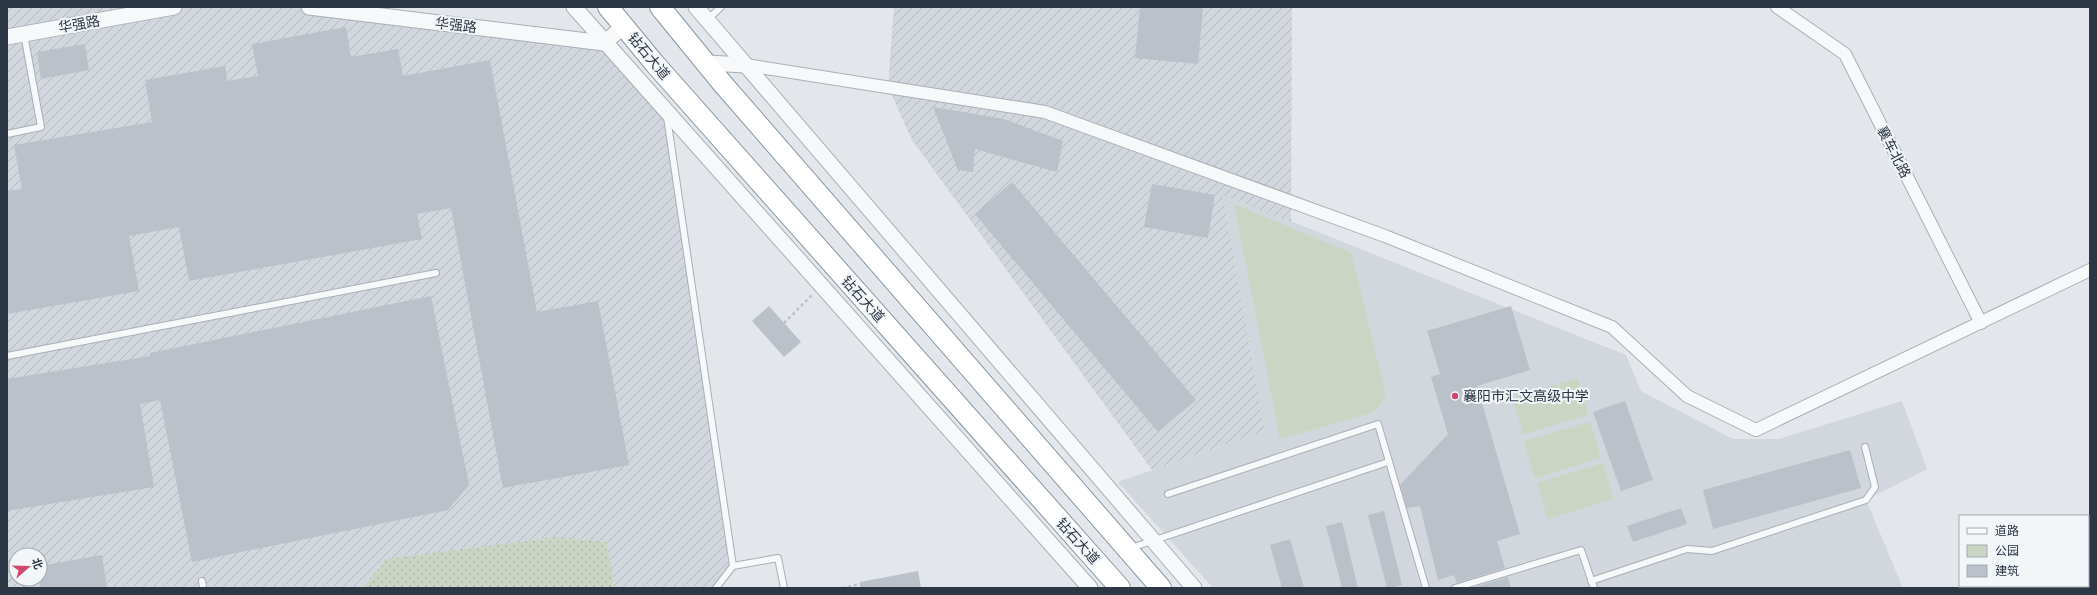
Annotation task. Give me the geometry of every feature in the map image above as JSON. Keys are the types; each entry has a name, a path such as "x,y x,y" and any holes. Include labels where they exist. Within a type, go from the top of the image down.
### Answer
{"highway":[{"name":"钻石大道","path":"608,7 655,64 1120,588"},
{"path":"660,7 706,63 1161,588"}],"street":[{"name":"华强路","path":"7,37 174,7"},
{"name":"华强路","path":"309,7 604,43"},
{"path":"574,7 666,113 1090,588"},
{"path":"696,7 1194,588"},
{"name":"襄车北路","path":"1777,7 1845,54 1981,323"},
{"path":"604,43 624,26"},
{"path":"706,63 746,65 1045,112 1385,236 1612,327 1687,396 1756,430 2090,270"}],"lane":[{"path":"707,20 721,7"},
{"path":"7,134 41,127 24,34"},
{"path":"666,113 733,566"},
{"path":"7,356 436,273"},
{"path":"1168,494 1378,424 1426,588"},
{"path":"1591,581 1687,549 1712,551 1866,500 1875,487 1865,447"},
{"path":"1127,549 1388,462"},
{"path":"1455,588 1581,550 1594,588"},
{"path":"716,588 733,566 778,558 784,588"}],"path":[{"path":"784,323 821,287"},
{"path":"842,588 870,582 871,588"}],"shaded area":[{"path":"7,7 309,7 604,43 666,113 733,566 716,588 7,588"},
{"path":"894,7 1292,7 1291,222 1223,195 1265,431 1152,470 912,140 888,87"},
{"name":"襄阳市汇文高级中学","path":"1223,194 1626,355 1641,391 1733,439 1779,439 1902,401 1927,469 1866,500 1903,588 1213,588 1118,482 1265,431"}],"green space":[{"path":"1234,204 1351,253 1386,395 1379,406 1371,413 1280,439"},
{"path":"1578,378 1588,415 1523,434 1512,398"},
{"path":"1590,422 1601,458 1535,478 1524,441"},
{"path":"1603,463 1614,499 1548,519 1537,483"},
{"path":"557,537 606,542 613,578 612,588 362,588 387,559"}],"building":[{"path":"1140,7 1203,7 1198,64 1135,58"},
{"path":"346,27 351,57 398,49 403,76 490,60 537,312 598,301 629,465 503,488 451,208 417,214 422,239 189,281 179,227 129,236 139,291 7,314 7,191 22,189 14,145 152,122 145,80 225,66 227,81 258,76 252,44"},
{"path":"85,44 89,70 41,79 37,52"},
{"path":"933,107 1004,119 1063,141 1057,172 975,149 973,172 958,170"},
{"path":"1012,182 1196,400 1158,432 975,214"},
{"path":"1152,184 1215,195 1208,238 1144,227"},
{"path":"431,296 469,485 448,510 192,562 160,400 140,404 154,487 7,511 7,379 150,356 150,353"},
{"path":"769,306 801,342 784,357 752,321"},
{"path":"1511,306 1530,370 1477,386 1520,534 1497,541 1505,568 1457,583 1454,575 1438,580 1420,506 1407,508 1400,485 1448,434 1431,377 1440,374 1427,331"},
{"path":"1625,401 1653,480 1621,491 1593,412"},
{"path":"1850,450 1861,488 1713,529 1703,490"},
{"path":"1681,508 1687,524 1633,542 1627,526"},
{"path":"1384,511 1402,585 1390,588 1387,588 1368,515"},
{"path":"1342,522 1358,588 1342,588 1326,526"},
{"path":"1290,539 1304,588 1282,588 1270,545"},
{"path":"102,555 107,588 40,588 48,587 48,565"},
{"path":"918,571 921,588 860,588 860,582"},
{"path":"1508,577 1511,588 1471,588"}],"place":[{"name":"襄阳市汇文高级中学","path":"1455,396"}]}
